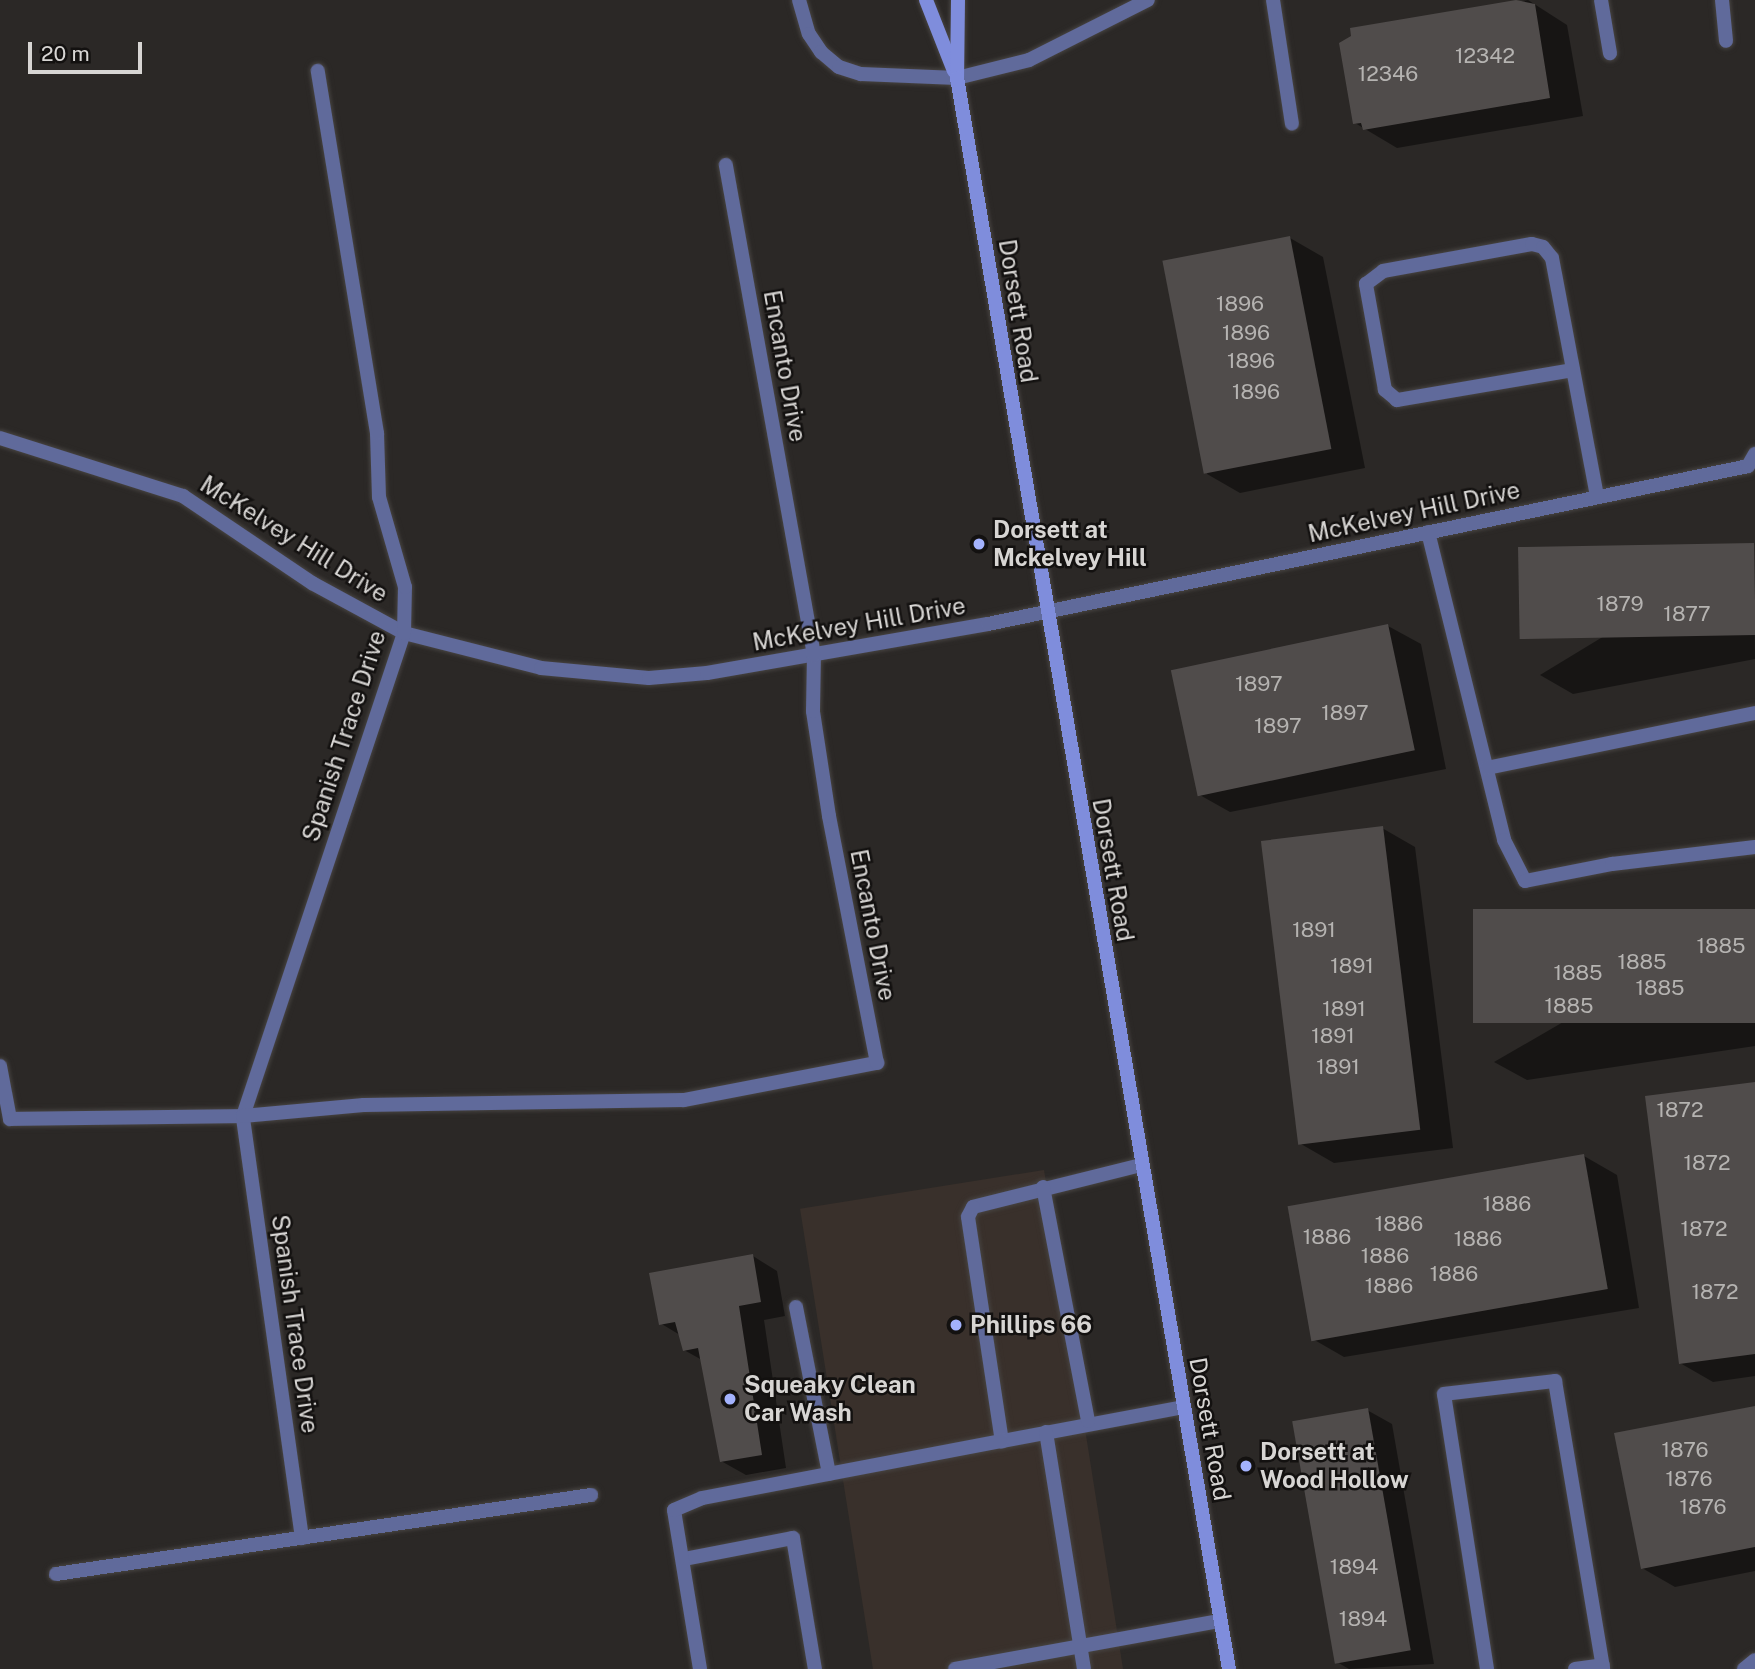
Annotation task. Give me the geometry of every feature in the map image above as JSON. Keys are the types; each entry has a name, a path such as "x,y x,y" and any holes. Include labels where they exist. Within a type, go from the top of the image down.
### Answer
{"main road":[{"name":"Dorsett Road","path":"926,0 957,78"},
{"name":"Dorsett Road","path":"958,0 957,78 1045,611 1229,1669"}],"street":[{"path":"799,0 809,34 821,52 839,67 860,74 957,78 1029,60 1148,0"},
{"path":"1273,0 1292,124"},
{"path":"1601,0 1610,53"},
{"path":"1722,0 1726,41"},
{"name":"Spanish Trace Drive","path":"302,1538 243,1116 404,633 405,587 379,497 377,433 318,71"},
{"name":"Encanto Drive","path":"243,1116 364,1105 684,1100 877,1063 829,817 813,711 814,655 726,165"},
{"path":"1573,370 1397,400 1385,390 1366,284 1383,271 1540,245 1552,258 1597,497"},
{"name":"McKelvey Hill Drive","path":"0,438 44,448 183,496 312,583 404,633 541,668 649,678 707,673 814,655 1045,611 1748,466 1755,454"},
{"path":"1428,532 1504,839 1525,881 1612,864 1755,847"},
{"path":"1487,768 1755,713"},
{"path":"0,1066 10,1119 243,1116"},
{"path":"1002,1441 968,1217 981,1202 1141,1165"},
{"path":"1043,1187 1088,1421"},
{"path":"796,1307 829,1474"},
{"path":"1487,1669 1444,1394 1555,1381 1603,1667 1575,1669"},
{"path":"700,1669 674,1510 702,1498 1002,1441 1088,1421 1183,1407"},
{"path":"1046,1432 1084,1669"},
{"path":"56,1574 590,1495"},
{"path":"684,1559 793,1538 815,1669"},
{"path":"955,1669 1220,1621"},
{"path":"1744,1669 1755,1660"}],"shaded area":[{"path":"1044,1170 1123,1669 873,1669 800,1209"}],"building":[{"path":"1516,0 1535,4 1550,98 1363,130 1361,123 1353,124 1339,43 1351,36 1350,28"},
{"path":"1290,236 1331,449 1204,474 1162,261"},
{"path":"1754,543 1755,635 1520,639 1518,547"},
{"path":"1388,624 1415,750 1198,796 1171,670"},
{"path":"1383,826 1420,1130 1298,1145 1261,841"},
{"path":"1473,909 1755,909 1755,1023 1473,1023"},
{"path":"1755,1082 1755,1354 1679,1364 1645,1096"},
{"path":"1584,1154 1608,1289 1311,1341 1288,1206"},
{"name":"Squeaky Clean Car Wash","path":"753,1254 761,1302 739,1306 762,1455 720,1462 698,1348 683,1351 675,1322 659,1325 649,1273"},
{"path":"1755,1406 1755,1547 1641,1569 1614,1433"},
{"path":"1368,1408 1411,1650 1335,1664 1292,1421"}],"place":[{"name":"Dorsett at Mckelvey Hill","path":"979,544"},
{"name":"Phillips 66","path":"956,1325"},
{"name":"Squeaky Clean Car Wash","path":"730,1399"},
{"name":"Dorsett at Wood Hollow","path":"1246,1466"}]}
